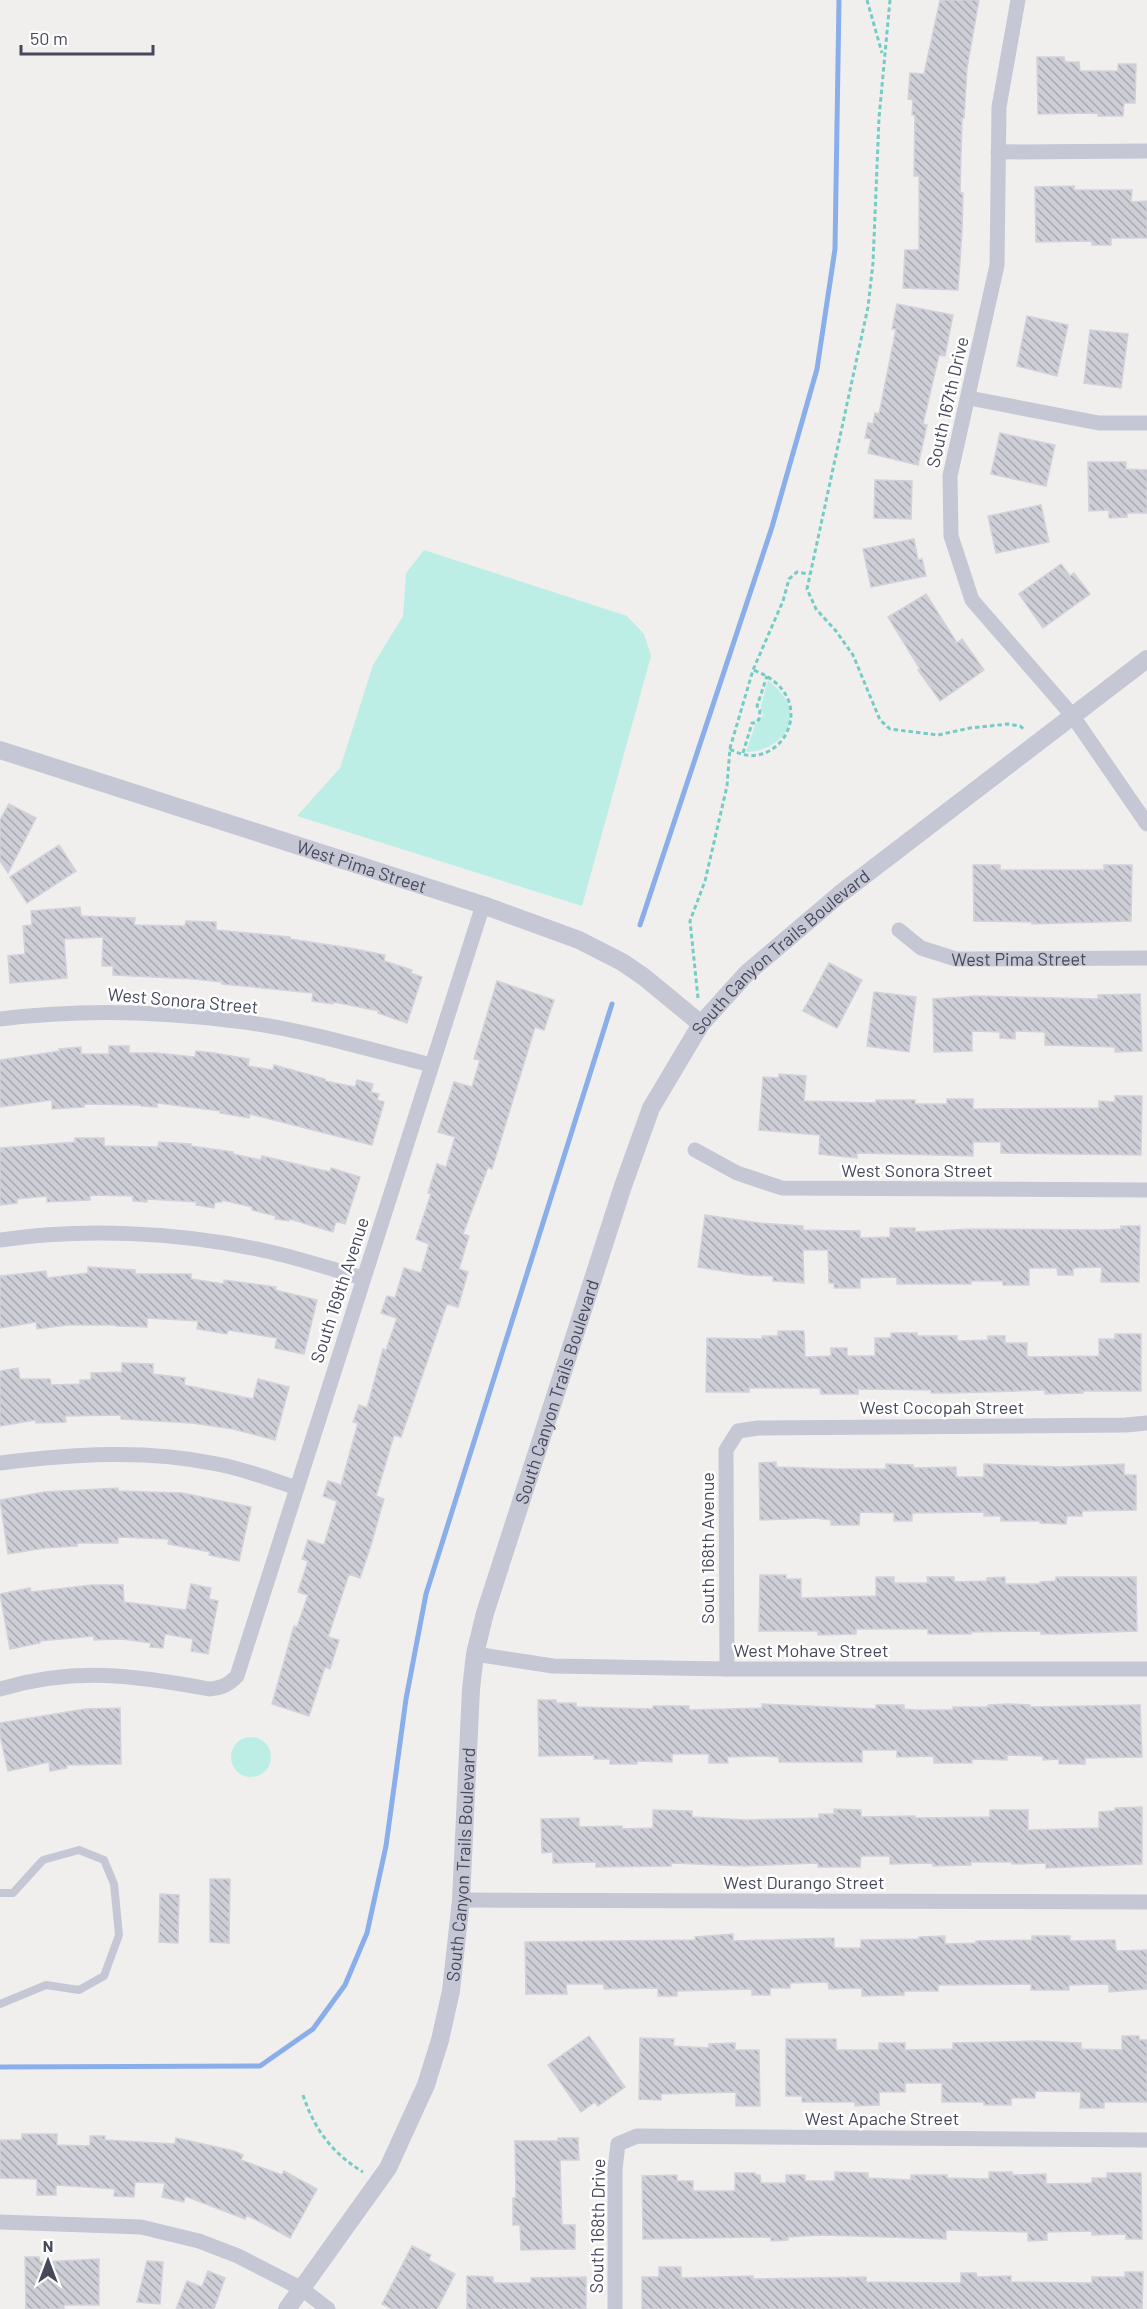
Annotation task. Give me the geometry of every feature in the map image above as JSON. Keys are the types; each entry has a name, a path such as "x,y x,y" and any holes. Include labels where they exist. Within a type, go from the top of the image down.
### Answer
{"street":[{"name":"South 167th Drive","path":"1018,0 999,107 997,265 950,476 951,536 972,600 1072,715 1147,824"},
{"path":"998,152 1147,151"},
{"path":"969,398 1099,423 1147,423"},
{"name":"South Canyon Trails Boulevard","path":"287,2309 388,2168 426,2085 440,2040 451,1991 461,1900 471,1689 475,1654 485,1613 627,1174 651,1108 701,1024 747,973 840,894 1147,659"},
{"name":"West Pima Street","path":"0,750 483,905 579,940 607,954 644,978 701,1024"},
{"name":"South 169th Avenue","path":"0,1689 49,1677 83,1674 124,1675 209,1689 229,1684 237,1676 483,905"},
{"name":"West Pima Street","path":"899,930 921,948 956,959 1147,958"},
{"name":"West Sonora Street","path":"0,1019 36,1015 130,1012 238,1021 315,1036 431,1065"},
{"name":"West Sonora Street","path":"695,1150 737,1173 782,1188 1147,1190"},
{"path":"0,1240 98,1234 163,1236 258,1249 363,1278"},
{"name":"West Cocopah Street","path":"738,1431 758,1428 1147,1423"},
{"name":"South 168th Avenue","path":"727,1669 726,1450 738,1431"},
{"path":"0,1463 62,1456 141,1455 238,1468 297,1488"},
{"name":"West Mohave Street","path":"475,1654 553,1666 727,1669 1147,1669"},
{"name":"West Durango Street","path":"461,1900 1147,1902"},
{"name":"West Apache Street","path":"618,2144 637,2136 1147,2140"},
{"name":"South 168th Drive","path":"615,2309 615,2169 618,2144"},
{"path":"0,2222 141,2227 199,2241 238,2256 302,2289 328,2309"}],"lane":[{"path":"0,1893 13,1893 43,1860 79,1850 104,1860 114,1884 119,1935 104,1976 79,1990 46,1985 0,2004"}],"path":[{"path":"867,0 883,57"},
{"path":"890,0 883,57 874,199 873,264 868,307 808,574 807,589 816,609 853,655 880,720 890,729 939,735 970,728 1008,724 1020,726 1038,741"},
{"path":"701,1024 690,921 705,881 727,786 730,748 753,670 783,600 789,579 797,572 808,574"},
{"path":"730,748 743,753 763,753 778,746 784,740 790,726 791,711 788,697 776,682 753,670"},
{"path":"743,753 752,723 756,723 759,719 758,706 767,676"},
{"path":"303,2095 315,2124 337,2153 379,2181"}],"green space":[{"path":"424,550 627,616 644,634 651,656 582,906 297,816 340,768 373,665 403,616 406,573"},
{"path":"768,680 788,703 789,725 785,733 772,745 746,752 755,725 763,715 761,706"},
{"path":"251,1737 265,1743 271,1757 265,1771 251,1777 237,1771 231,1757 237,1743"}],"building":[{"path":"940,0 979,0 967,68 964,118 962,118 960,193 963,193 958,290 903,288 905,250 919,250 919,176 914,176 915,115 912,115 913,100 908,99 910,73 924,74"},
{"path":"1037,57 1064,57 1065,62 1079,62 1080,71 1118,71 1118,64 1136,64 1135,103 1124,103 1123,116 1098,116 1098,113 1038,114"},
{"path":"1074,186 1074,190 1132,190 1131,202 1147,201 1147,238 1111,238 1111,245 1092,245 1092,241 1036,242 1035,187"},
{"path":"897,304 953,315 945,356 939,355 923,424 927,425 918,465 868,453 871,439 865,438 868,423 873,424 875,413 879,414 896,329 892,329"},
{"path":"1027,316 1068,325 1057,376 1017,366"},
{"path":"1090,330 1128,334 1121,388 1084,383"},
{"path":"1000,433 1055,445 1046,486 991,474"},
{"path":"1088,462 1126,462 1126,469 1147,470 1147,513 1127,513 1127,517 1109,518 1109,510 1089,511"},
{"path":"875,480 912,481 911,519 874,518"},
{"path":"1041,505 1049,542 996,553 988,516"},
{"path":"914,539 918,560 922,559 926,576 871,587 863,549"},
{"path":"1061,564 1070,576 1074,573 1090,594 1043,628 1019,594"},
{"path":"926,594 957,643 962,639 984,670 940,701 918,670 920,669 888,617"},
{"path":"9,804 36,818 8,873 0,861 0,820"},
{"path":"59,845 76,871 27,903 10,877"},
{"path":"973,865 1000,865 1000,870 1104,870 1104,865 1132,865 1131,921 1032,924 1032,922 974,921"},
{"path":"80,907 81,916 135,918 134,925 185,926 186,921 216,922 216,930 290,937 290,939 385,955 384,961 412,970 411,973 422,977 407,1023 378,1013 379,1011 334,1002 333,1004 312,1001 313,993 193,979 113,975 113,966 102,966 103,937 64,939 67,978 10,983 8,956 25,954 23,926 32,925 31,911"},
{"path":"829,963 862,980 837,1028 803,1011"},
{"path":"497,981 554,1000 544,1030 535,1027 492,1169 488,1167 463,1234 469,1236 459,1269 468,1272 458,1307 447,1304 401,1437 394,1435 376,1496 384,1499 371,1545 360,1578 349,1574 328,1637 339,1640 330,1669 325,1667 309,1716 272,1704 294,1626 297,1627 308,1595 298,1592 308,1561 302,1559 308,1540 324,1545 337,1501 323,1496 328,1481 341,1485 358,1423 353,1422 359,1405 367,1408 383,1349 386,1350 397,1318 381,1313 387,1296 395,1298 404,1268 421,1273 429,1244 416,1239 431,1194 428,1193 437,1164 446,1167 455,1137 438,1132 454,1082 472,1087 480,1060 474,1059"},
{"path":"874,992 916,997 909,1052 867,1046"},
{"path":"1140,994 1142,1051 1115,1052 1115,1047 1045,1045 1045,1032 1015,1031 1015,1039 1000,1038 1000,1032 972,1031 972,1051 934,1052 933,999 976,996 1098,999 1098,995"},
{"path":"109,1046 129,1046 129,1053 195,1057 196,1051 214,1053 249,1059 248,1066 273,1070 274,1065 325,1079 325,1081 355,1087 357,1080 373,1084 371,1092 379,1094 377,1100 384,1102 372,1145 250,1114 249,1118 220,1113 221,1111 157,1103 157,1107 84,1104 84,1107 52,1109 52,1100 0,1107 0,1060 81,1047 81,1054 109,1054"},
{"path":"779,1074 806,1076 804,1101 876,1103 876,1100 915,1100 915,1104 947,1104 947,1099 973,1099 973,1109 1099,1108 1099,1101 1115,1102 1115,1096 1142,1096 1141,1155 1001,1153 1001,1142 973,1142 973,1156 857,1153 857,1158 819,1154 820,1135 759,1130 763,1077 779,1078"},
{"path":"75,1138 104,1138 104,1146 158,1147 159,1142 191,1144 191,1146 233,1152 233,1154 261,1160 262,1156 330,1172 331,1168 360,1177 345,1224 336,1221 333,1232 290,1219 289,1221 275,1219 276,1216 252,1210 252,1207 222,1200 222,1202 215,1202 214,1208 196,1205 197,1202 147,1199 147,1202 133,1201 133,1196 90,1195 90,1200 47,1202 47,1196 17,1199 17,1203 0,1205 0,1148 75,1142"},
{"path":"705,1215 760,1223 803,1226 803,1230 860,1231 860,1238 890,1237 890,1228 915,1228 915,1232 971,1229 1102,1230 1121,1229 1121,1226 1140,1226 1139,1282 1101,1282 1102,1267 1073,1268 1073,1275 1058,1275 1057,1268 1029,1268 1029,1285 1003,1285 1003,1281 971,1281 971,1284 897,1284 897,1277 860,1278 860,1288 834,1288 834,1283 829,1283 828,1250 803,1250 804,1283 773,1281 773,1276 748,1275 698,1267"},
{"path":"88,1267 135,1270 135,1274 191,1274 191,1279 224,1284 224,1280 276,1287 275,1290 317,1300 304,1354 275,1348 277,1338 228,1330 227,1334 197,1329 198,1321 147,1318 147,1327 67,1325 37,1329 36,1322 0,1328 0,1276 46,1271 47,1278 88,1273"},
{"path":"778,1331 804,1331 805,1357 831,1356 831,1348 847,1348 847,1356 875,1356 875,1338 891,1338 891,1333 917,1333 917,1336 957,1336 957,1341 988,1340 988,1336 1005,1336 1005,1343 1027,1343 1027,1357 1099,1356 1099,1339 1115,1339 1115,1334 1141,1334 1141,1391 1083,1391 1083,1393 1045,1394 1045,1390 931,1393 931,1390 858,1389 858,1394 821,1394 820,1388 749,1388 749,1392 706,1392 707,1338 762,1339 762,1336 778,1336"},
{"path":"122,1363 153,1364 153,1374 185,1378 184,1385 253,1399 258,1379 289,1387 275,1440 233,1429 192,1423 121,1419 121,1415 65,1416 66,1422 36,1423 36,1420 0,1426 0,1371 18,1368 20,1379 50,1379 51,1385 80,1384 80,1380 91,1380 91,1373 122,1372"},
{"path":"776,1462 776,1467 836,1469 886,1469 886,1464 913,1465 913,1468 956,1467 956,1477 984,1477 984,1464 1062,1467 1124,1464 1124,1475 1136,1475 1136,1510 1082,1511 1082,1516 1067,1516 1066,1524 1001,1521 1001,1516 984,1516 984,1512 912,1513 912,1521 894,1521 894,1513 860,1512 859,1525 831,1525 831,1520 815,1518 760,1520 759,1463"},
{"path":"118,1488 118,1491 182,1493 251,1507 239,1561 209,1555 210,1552 168,1544 169,1539 118,1537 118,1543 77,1543 77,1546 8,1554 0,1500 44,1492"},
{"path":"760,1575 786,1575 786,1579 801,1579 801,1598 876,1596 876,1577 894,1577 894,1583 928,1583 927,1577 954,1577 954,1582 987,1581 987,1578 1005,1577 1005,1584 1040,1584 1040,1582 1056,1581 1056,1577 1136,1577 1137,1631 1061,1634 1041,1634 1041,1631 928,1634 928,1629 856,1629 856,1634 818,1635 818,1631 759,1631"},
{"path":"191,1584 211,1588 209,1599 218,1601 208,1654 191,1651 193,1639 165,1634 163,1648 150,1647 151,1643 122,1639 94,1640 94,1636 40,1641 40,1643 10,1649 0,1594 30,1588 31,1592 92,1585 123,1585 124,1602 186,1610"},
{"path":"538,1700 576,1703 576,1707 653,1709 653,1706 689,1706 689,1710 762,1708 762,1704 876,1709 876,1705 904,1705 904,1709 915,1710 953,1710 953,1707 988,1707 988,1705 1009,1704 1030,1705 1030,1707 1140,1705 1142,1757 1085,1758 1085,1764 1059,1764 1059,1759 1043,1760 1043,1756 1007,1755 1007,1760 972,1759 972,1763 934,1763 934,1756 897,1757 897,1750 862,1750 862,1762 779,1762 779,1757 763,1756 727,1757 728,1763 709,1763 709,1754 672,1754 672,1762 637,1761 637,1764 610,1764 610,1759 594,1759 594,1755 539,1756"},
{"path":"120,1708 121,1764 66,1765 67,1768 50,1771 49,1762 8,1771 0,1735 0,1723 85,1709"},
{"path":"1142,1807 1142,1864 1046,1868 1046,1863 971,1862 971,1865 933,1866 933,1863 890,1864 890,1856 861,1856 860,1867 818,1867 818,1863 745,1866 671,1863 671,1866 596,1867 596,1862 553,1863 553,1852 542,1853 541,1819 579,1818 579,1827 653,1828 653,1810 692,1811 692,1817 746,1820 819,1818 819,1814 834,1814 834,1809 861,1810 861,1817 915,1816 915,1818 990,1817 990,1810 1028,1810 1028,1830 1099,1828 1099,1812 1115,1811 1115,1808"},
{"path":"210,1879 230,1879 229,1943 210,1942"},
{"path":"160,1894 179,1895 178,1943 159,1942"},
{"path":"733,1934 733,1941 834,1938 834,1948 861,1948 861,1940 945,1936 945,1944 1032,1940 1032,1936 1070,1936 1070,1941 1115,1940 1116,1951 1147,1950 1147,1989 1109,1992 1109,1984 1069,1985 1069,1990 1031,1990 1031,1984 938,1985 938,1991 904,1991 904,1995 862,1996 862,1988 829,1989 828,1982 790,1983 790,1988 770,1988 770,1995 752,1995 752,1989 677,1991 677,1996 658,1996 658,1988 604,1989 604,1984 566,1984 567,1994 526,1994 525,1942 695,1940 695,1937"},
{"path":"589,2036 625,2087 598,2106 595,2102 581,2112 548,2065"},
{"path":"1122,2036 1139,2036 1139,2040 1147,2040 1147,2102 1104,2102 1104,2108 1080,2108 1081,2092 1035,2091 1035,2098 1011,2098 1011,2105 984,2105 984,2102 942,2102 942,2083 905,2083 905,2092 879,2092 879,2105 855,2106 855,2102 802,2102 802,2096 786,2096 786,2039 836,2039 836,2050 879,2050 879,2043 905,2043 905,2050 953,2049 953,2043 1034,2041 1081,2043 1081,2049 1122,2050"},
{"path":"640,2038 674,2039 673,2046 709,2048 709,2044 735,2043 735,2050 759,2050 760,2106 736,2106 736,2092 661,2094 661,2100 639,2099"},
{"path":"22,2134 57,2134 57,2145 90,2146 90,2136 105,2136 105,2140 175,2144 176,2138 234,2151 243,2155 241,2160 282,2175 284,2171 317,2189 290,2238 247,2215 245,2219 185,2196 184,2202 162,2197 165,2183 135,2182 134,2197 114,2196 115,2189 56,2185 56,2195 37,2195 37,2179 0,2178 0,2140 22,2140"},
{"path":"558,2138 578,2138 579,2160 560,2160 562,2225 575,2225 575,2249 521,2250 520,2225 513,2225 513,2198 516,2198 515,2141 558,2141"},
{"path":"835,2172 868,2173 868,2178 911,2180 911,2175 947,2175 947,2178 989,2179 989,2172 1012,2172 1012,2175 1046,2174 1046,2184 1092,2183 1092,2178 1107,2178 1107,2173 1141,2173 1142,2239 1126,2239 1126,2234 1092,2235 1092,2231 1047,2232 1047,2240 1028,2241 1028,2232 946,2230 946,2239 822,2235 788,2237 788,2240 771,2241 771,2237 643,2239 642,2176 677,2175 677,2181 693,2181 693,2191 735,2191 735,2173 755,2173 755,2175 760,2175 761,2183 786,2183 786,2175 805,2175 805,2181 835,2181"},
{"path":"412,2246 431,2255 428,2260 455,2274 437,2309 392,2309 382,2304"},
{"path":"25,2257 39,2257 40,2262 99,2259 99,2305 64,2305 64,2309 26,2309"},
{"path":"147,2261 163,2262 160,2304 137,2302"},
{"path":"659,2267 681,2267 681,2278 866,2277 866,2282 961,2283 961,2273 976,2273 977,2277 1011,2276 1011,2282 1092,2283 1092,2277 1125,2277 1125,2272 1143,2272 1142,2309 642,2309 642,2277 659,2277"},
{"path":"208,2271 225,2278 214,2309 176,2309 187,2281 202,2287"},
{"path":"467,2276 493,2277 493,2283 531,2283 531,2278 586,2277 586,2309 467,2309"}],"waterway":[{"path":"640,925 772,527 817,369 835,249 839,0"},
{"path":"0,2067 260,2066 313,2029 345,1985 367,1933 386,1846 406,1699 426,1594 612,1004"}]}
